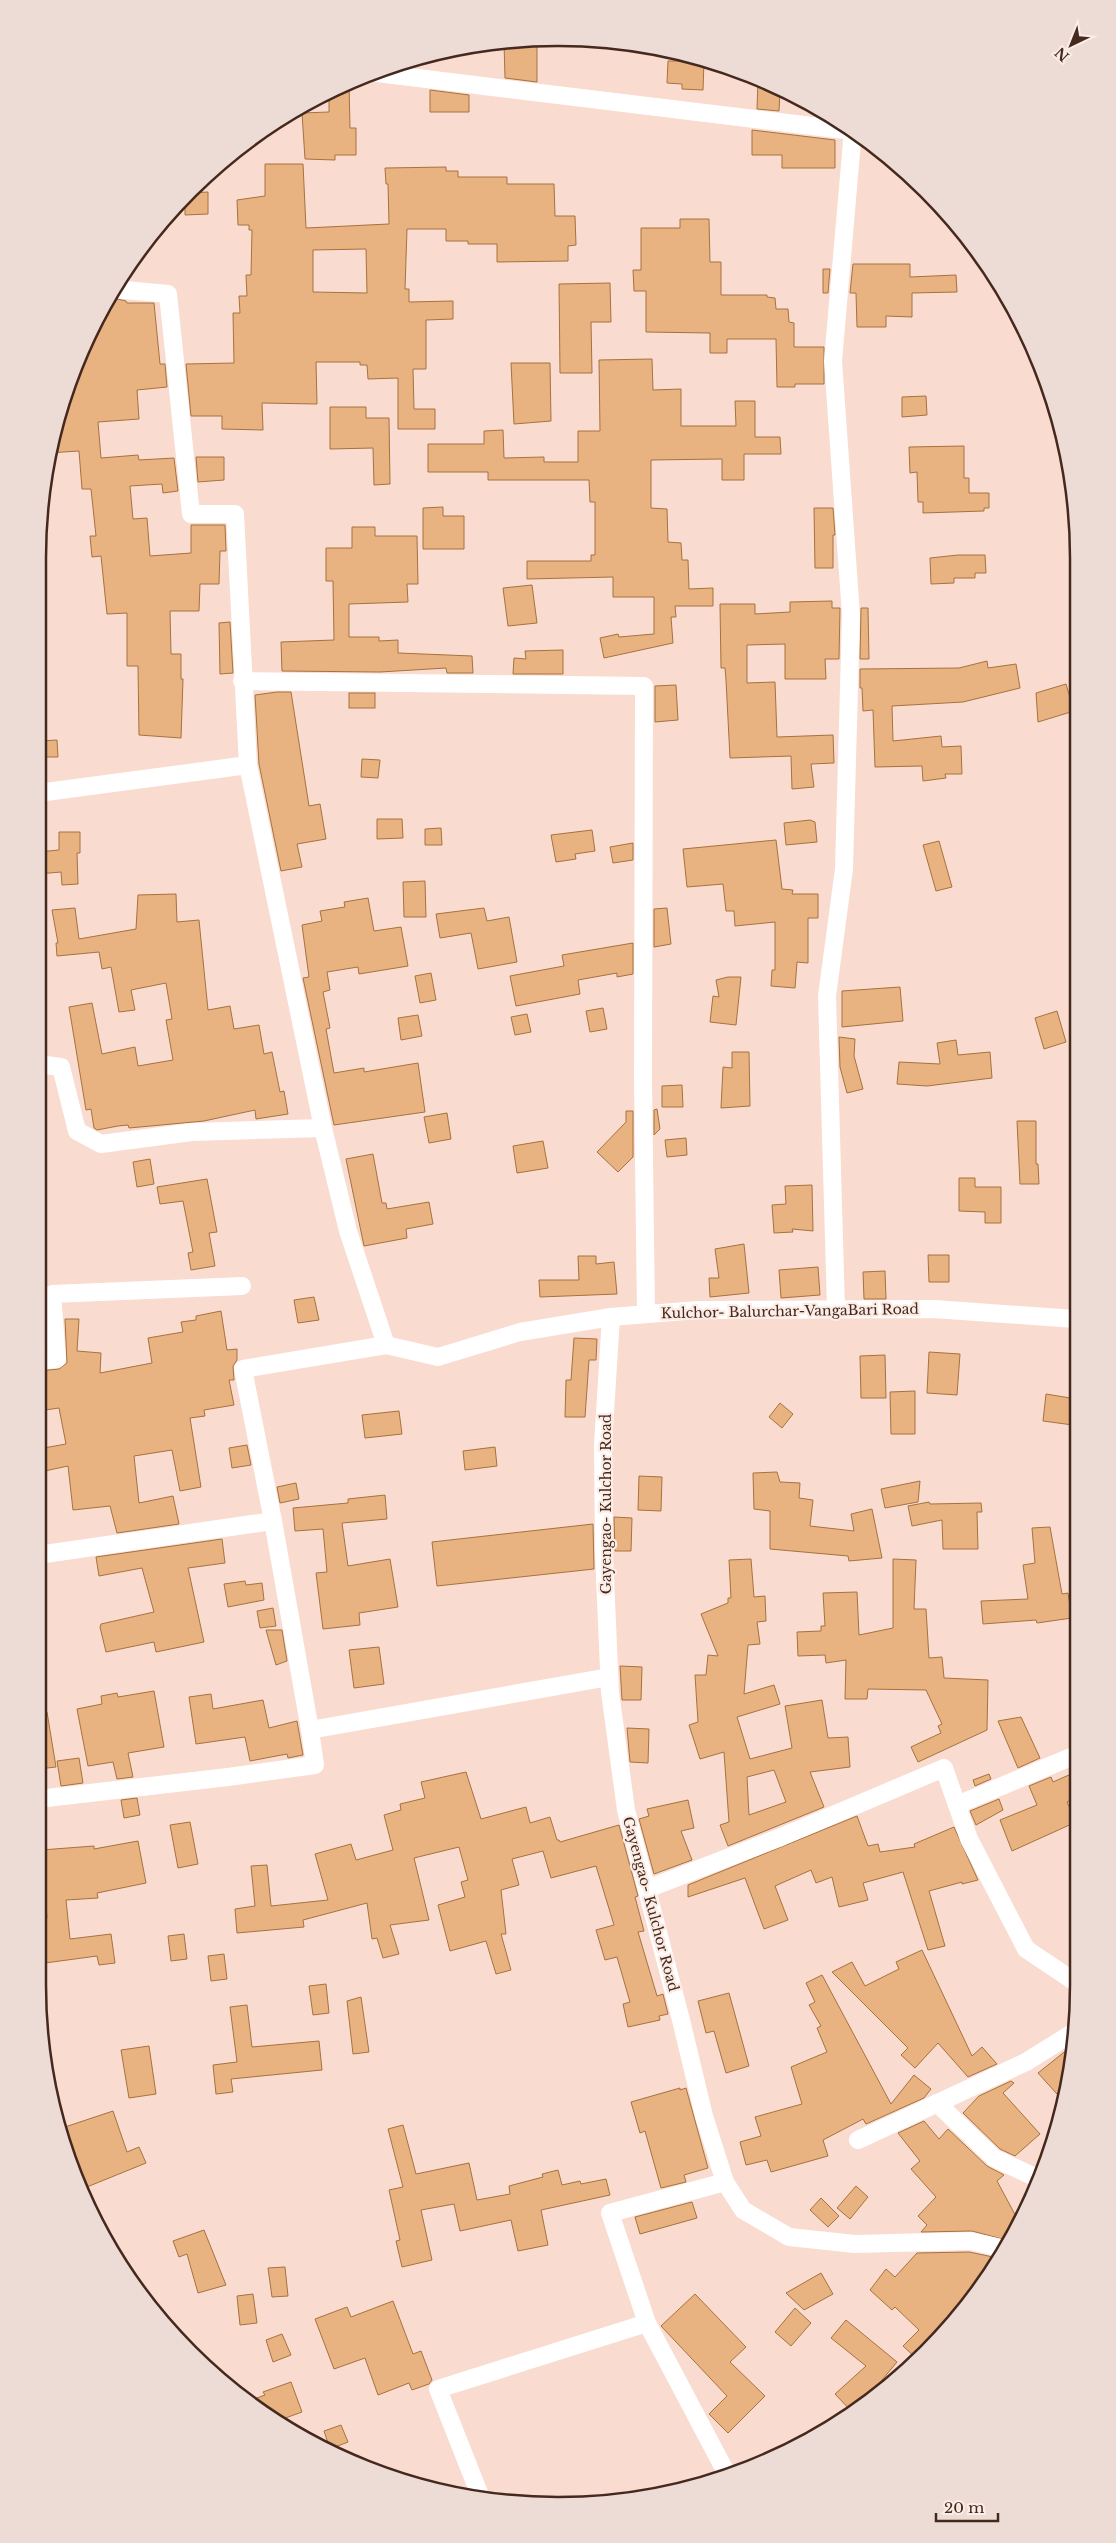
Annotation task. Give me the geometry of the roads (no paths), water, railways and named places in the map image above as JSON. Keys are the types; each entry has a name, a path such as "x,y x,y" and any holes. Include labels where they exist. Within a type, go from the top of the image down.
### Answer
{"street":[{"path":"390,75 835,128"},
{"path":"836,1310 826,996 844,869 851,615 833,360 852,139"},
{"path":"46,1798 315,1765 273,1521 243,1369 386,1346 348,1231 323,1128 248,765 234,514 191,514 168,294 123,289"},
{"path":"242,681 644,686 642,1080 646,1314"},
{"path":"46,792 248,765"},
{"path":"46,1065 61,1067 77,1130 101,1144 192,1132 323,1128"},
{"path":"46,1360 57,1359 52,1294 242,1286"},
{"name":"Kulchor- Balurchar-VangaBari Road","path":"386,1346 438,1357 520,1332 611,1317 698,1310 934,1309 1070,1319"},
{"name":"Gayengao- Kulchor Road","path":"611,1317 603,1445 604,1554 609,1677 626,1810 682,2020 704,2116 725,2182 743,2210 789,2237 856,2244 970,2240 997,2248"},
{"path":"46,1553 273,1521"},
{"path":"310,1730 609,1677"},
{"path":"957,1805 1070,1757"},
{"path":"647,1889 781,1837 944,1768 969,1839 1026,1949 1070,1979"},
{"path":"858,2140 1026,2062 1067,2036"},
{"path":"937,2103 994,2158 1033,2176"},
{"path":"724,2469 647,2323 610,2213 725,2182"},
{"path":"478,2490 438,2389 647,2323"}]}
